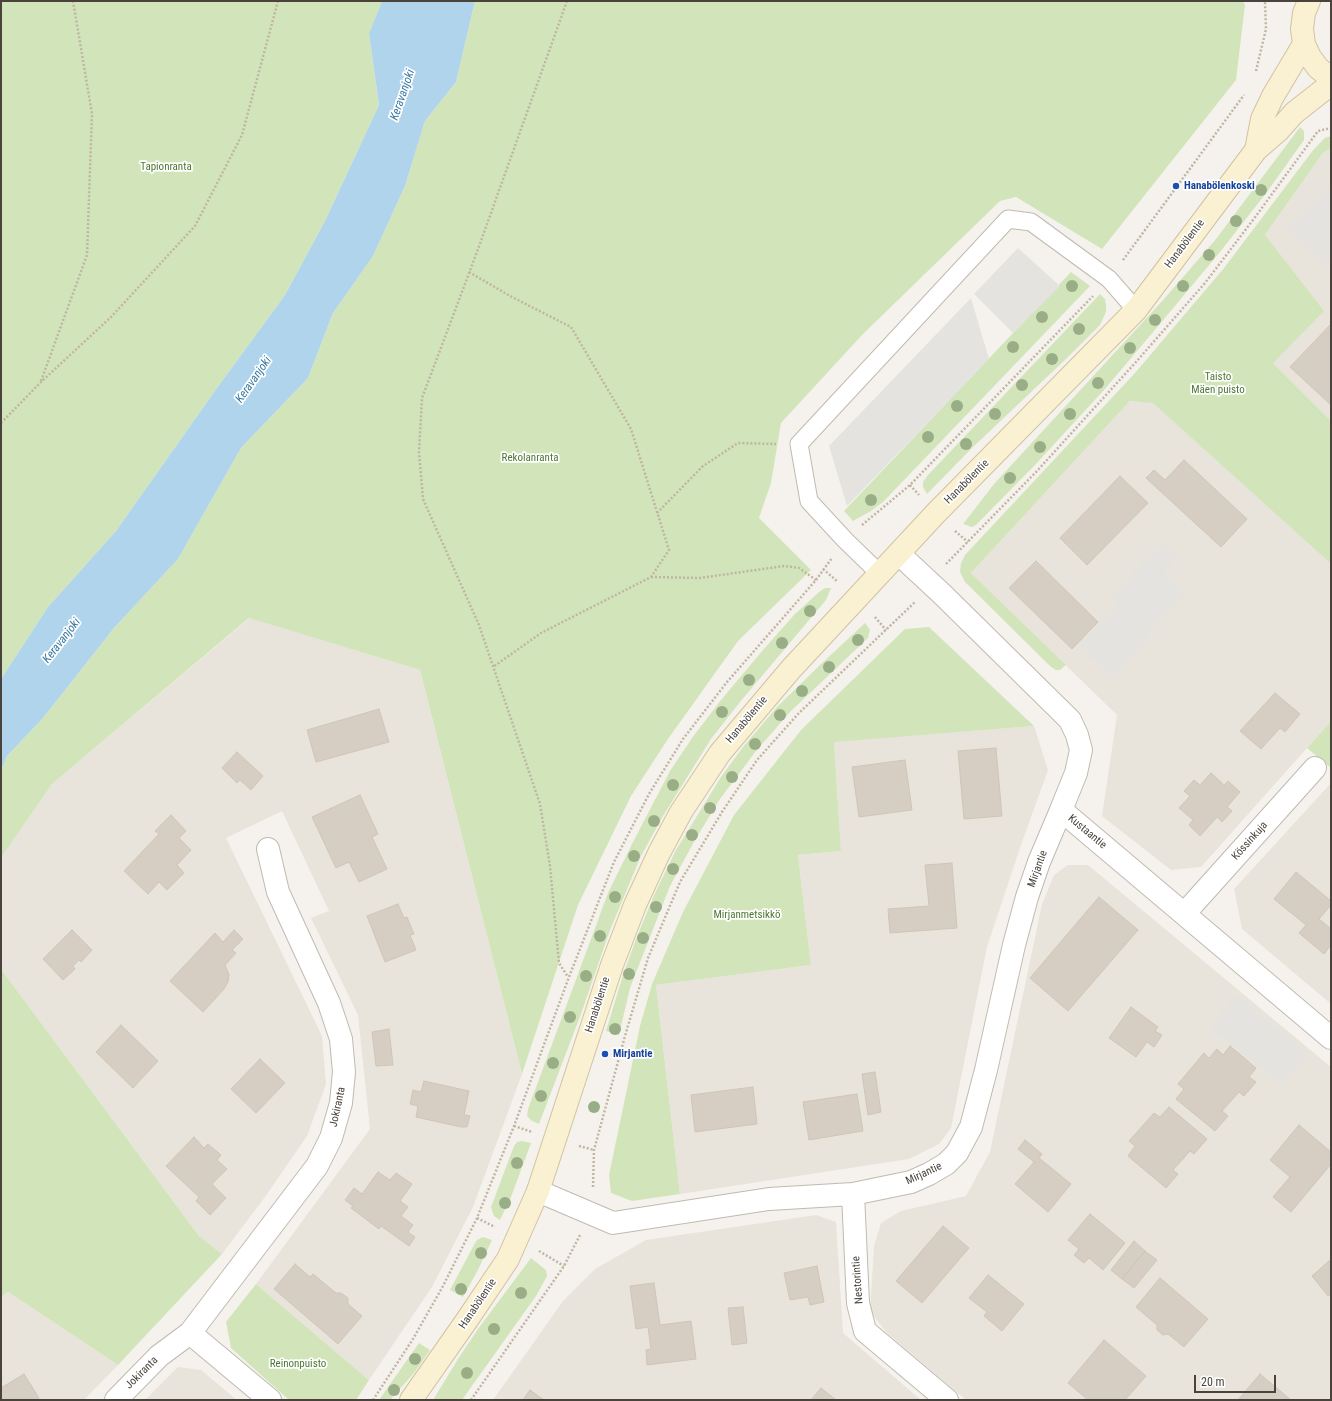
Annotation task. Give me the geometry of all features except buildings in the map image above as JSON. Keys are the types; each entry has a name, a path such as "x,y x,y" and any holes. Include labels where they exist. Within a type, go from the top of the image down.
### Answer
{"street":[{"path":"1308,2 1304,13 1302,29 1304,44 1310,57 1318,68 1331,78"},
{"name":"Hanabölentie","path":"1256,150 1262,120 1273,96 1304,44"},
{"name":"Hanabölentie","path":"410,1400 468,1320 508,1259 538,1191 612,965 644,886 659,853 681,812 720,753 791,669 879,573 900,554 936,513 1136,310 1256,150 1278,131 1294,113 1331,84"},
{"name":"Kustaantie","path":"900,554 1070,720 1077,735 1081,750 1076,773 1061,810 1331,1038"},
{"name":"Kössinkuja","path":"1184,914 1315,768"},
{"name":"Mirjantie","path":"538,1191 613,1223 769,1198 853,1194 911,1182 946,1164 957,1153 971,1127 986,1070 1014,945 1027,897 1039,862 1061,810"},
{"name":"Jokiranta","path":"116,1400 159,1356 190,1333 316,1166 331,1138 341,1104 344,1072 341,1040 329,1003 278,892 268,849"},
{"name":"Nestorintie","path":"853,1194 858,1304 865,1331 947,1400"},
{"path":"190,1333 270,1400"}],"lane":[{"path":"879,573 845,540 809,501 799,444 1008,219 1031,222 1109,279 1136,310"}],"path":[{"path":"41,382 87,255 92,114 74,1"},
{"path":"1,423 41,382 111,317 195,226 242,135 278,1"},
{"path":"567,1 422,398 419,452 423,499 479,625 540,804 550,866 559,963 569,977"},
{"path":"471,1400 564,1266 590,1214 594,1196 594,1150 648,958 680,882 722,812 757,760 799,713 916,601 949,561 1037,471 1108,393 1205,283 1318,131 1331,128"},
{"path":"469,272 510,296 571,327 630,429 669,550 651,577"},
{"path":"657,513 703,466 738,443 799,444"},
{"path":"493,667 541,632 651,577 700,578 784,566 800,568 816,580"}],"shaded area":[{"path":"1331,148 1331,421 1273,363 1265,235 1323,153"},
{"path":"1331,182 1331,269 1288,227"},
{"path":"1018,248 1060,286 1013,333 974,294"},
{"path":"971,298 989,359 847,506 829,446"},
{"path":"1130,401 1153,402 1331,564 1331,721 1201,867 1171,870 1102,816 1117,715 971,573"},
{"path":"1160,543 1176,557 1164,573 1184,593 1113,678 1079,646 1119,604 1112,596"},
{"path":"250,618 420,670 522,1074 473,1207 432,1287 369,1380 256,1284 370,1129 358,1015 311,918 329,911 282,811 226,838 322,1036 326,1084 307,1136 265,1197 222,1254 199,1236 1,969 1,858 52,784"},
{"path":"1034,726 1048,770 987,947 951,1128 939,1144 909,1159 680,1194 656,985 811,965 798,855 841,851 834,741"},
{"path":"1331,783 1331,1004 1242,929 1234,889"},
{"path":"1068,865 1088,865 1331,1067 1331,1400 966,1400 886,1332 870,1311 874,1246 881,1223 901,1211 966,1196 990,1152 1042,904 1054,875"},
{"path":"1236,995 1307,1053 1281,1084 1209,1027"},
{"path":"816,1215 836,1222 843,1333 921,1400 493,1400 563,1301 595,1269 646,1240"},
{"path":"8,1292 118,1365 84,1400 1,1400 1,1297"},
{"path":"178,1367 201,1370 237,1400 145,1400"}],"green space":[{"name":"Tapionranta","path":"1,1 382,1 369,35 379,105 325,221 285,295 116,531 48,607 1,679"},
{"name":"Rekolanranta","path":"475,1 1243,1 1245,5 1236,80 1102,249 1016,197 1000,201 862,335 781,423 771,483 759,518 811,570 738,641 668,739 631,796 578,905 522,1074 420,670 249,618 52,784 1,858 1,770 7,756 43,718 114,628 178,559 241,448 308,378 333,313 373,256 405,186 425,121 456,82"},
{"path":"1300,127 1304,131 1304,140 1267,192 1220,252 1104,390 1035,465 976,525 972,527 963,524 994,484 1164,299 1216,239"},
{"name":"Taisto Mäen puisto","path":"1331,136 1331,148 1323,153 1265,235 1324,311 1273,363 1331,421 1331,564 1153,403 1130,401 971,573 1066,665 1060,670 1056,670 1051,667 965,582 960,572 961,563 965,555 1135,373 1224,268 1314,149 1325,138"},
{"path":"1071,272 1090,286 883,502 853,521 844,511"},
{"path":"1100,294 1105,299 1106,312 1100,325 972,448 927,494 923,487 923,482 928,475"},
{"path":"825,588 831,588 826,600 740,702 711,739 663,816 641,856 610,930 581,1014 539,1124 532,1121 527,1116 528,1109 608,893 670,771 692,738 721,700 763,650 794,615"},
{"path":"865,623 870,630 868,638 791,711 756,751 720,799 695,840 670,886 630,988 619,1035 606,1031 623,975 655,893 676,850 721,777 743,747 777,707"},
{"name":"Mirjanmetsikkö","path":"929,627 1034,726 834,742 841,851 798,855 811,965 656,985 680,1194 632,1201 611,1193 609,1175 640,1026 652,984 683,912 734,815 801,730 905,629"},
{"path":"1331,721 1331,768 1307,748"},
{"path":"1,969 199,1236 222,1254 118,1365 8,1292 1,1297"},
{"path":"522,1141 531,1143 511,1197 500,1220 494,1216 491,1207 514,1146 517,1142"},
{"path":"483,1237 492,1240 463,1297 450,1290 475,1243"},
{"path":"531,1258 546,1270 547,1276 536,1296 462,1400 433,1400 478,1329"},
{"name":"Reinonpuisto","path":"256,1284 369,1380 356,1400 289,1400 231,1348 226,1322"},
{"path":"419,1343 430,1350 414,1373 390,1400 379,1400"}],"water":[{"name":"Keravanjoki","path":"382,1 475,1 456,82 425,121 405,186 373,256 333,313 308,378 241,448 178,559 114,628 43,718 7,756 1,770 1,679 48,607 116,531 285,295 325,221 379,105 369,34"}],"place":[{"name":"Hanabölenkoski","path":"1176,186"},
{"name":"Mirjantie","path":"605,1054"}]}
